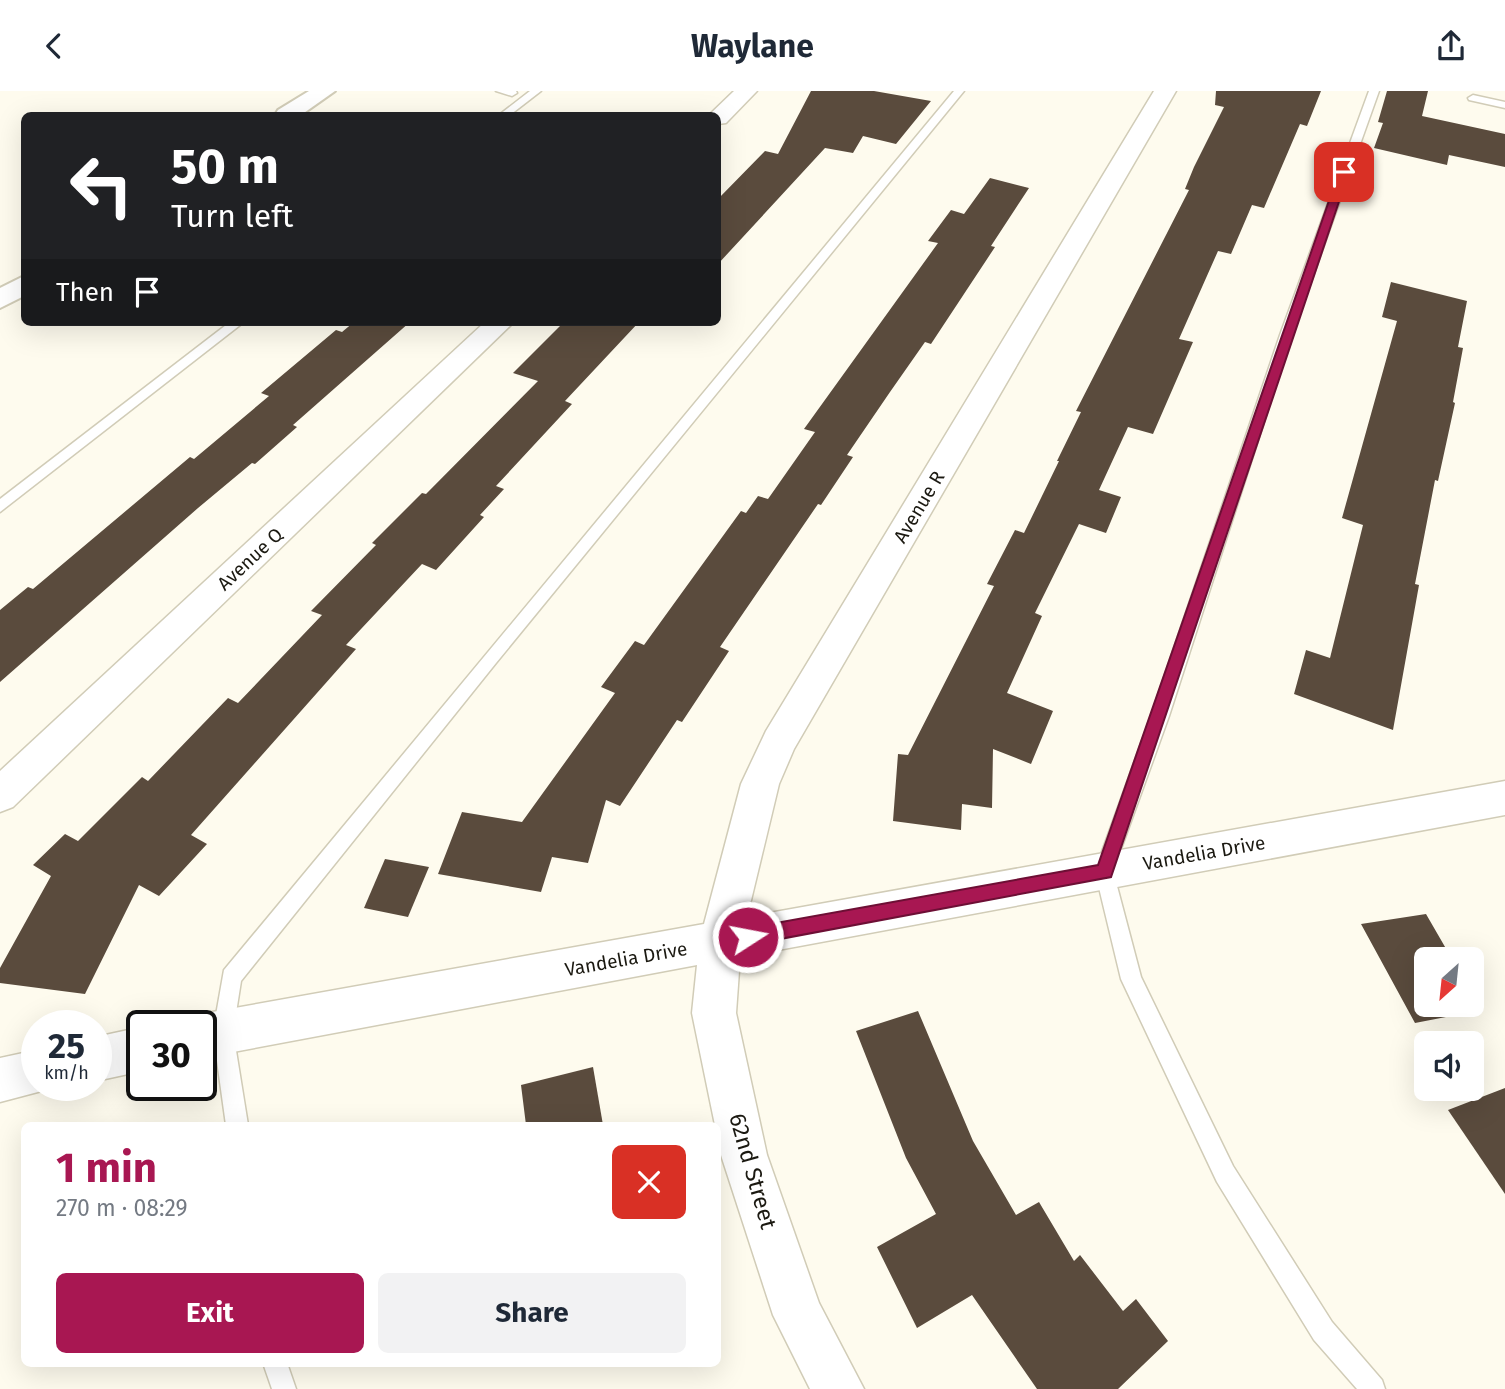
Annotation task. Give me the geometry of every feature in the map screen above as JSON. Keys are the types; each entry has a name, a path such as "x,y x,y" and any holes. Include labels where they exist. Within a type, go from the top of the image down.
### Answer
{"street":[{"path":"291,112 324,91"},
{"path":"721,115 746,91"},
{"name":"Avenue R","path":"720,942 760,784 779,742 1164,91"},
{"path":"0,300 21,286"},
{"name":"Avenue Q","path":"0,795 497,326"},
{"name":"Vandelia Drive","path":"217,1033 1505,798"},
{"name":"62nd Street","path":"720,942 714,1013 744,1156 798,1315 838,1389"},
{"path":"0,1080 21,1075"}],"lane":[{"path":"501,91 513,93"},
{"path":"508,112 536,91"},
{"path":"217,1020 232,977 481,669 959,91"},
{"path":"1373,1389 1323,1331 1225,1174 1131,979 1104,871 1160,716 1286,335 1374,91"},
{"path":"1473,98 1505,105"},
{"path":"0,507 233,326"},
{"path":"217,1052 236,1122"},
{"path":"276,1367 284,1389"}],"building":[{"path":"811,91 874,91 931,101 896,144 863,136 853,153 825,148 721,261 721,196 765,151 778,154"},
{"path":"1216,91 1321,91 1307,126 1300,124 1264,208 1252,205 1231,254 1218,251 1179,339 1193,342 1153,434 1128,427 1099,490 1121,497 1106,533 1079,524 1035,613 1042,616 1007,693 1053,711 1031,764 993,749 992,808 962,804 961,830 893,821 898,754 908,755 994,586 987,584 1015,530 1024,533 1081,412 1076,411 1189,190 1185,189 1194,167 1224,107 1215,105"},
{"path":"1387,91 1428,91 1422,116 1505,134 1505,167 1449,155 1447,165 1374,148 1383,123 1378,122"},
{"path":"990,178 1029,188 991,246 995,247 931,344 925,342 890,392 847,455 853,457 821,505 818,504 720,647 729,651 682,722 677,720 620,806 606,800 588,863 552,857 541,892 438,874 462,812 522,822 615,693 601,687 635,641 644,645 741,511 746,513 758,496 768,499 815,432 804,429 938,243 928,241 951,210 964,214"},
{"path":"1391,282 1467,301 1458,347 1463,348 1453,402 1455,403 1438,481 1435,480 1415,584 1419,585 1393,730 1294,694 1306,650 1330,658 1363,525 1342,518 1397,321 1382,317"},
{"path":"349,326 405,326 293,425 297,427 255,464 252,463 198,508 0,682 0,610 28,587 33,589 190,457 194,459 269,396 261,393 336,330 342,332"},
{"path":"560,326 635,326 565,401 572,404 496,486 504,489 480,515 484,517 436,570 422,564 346,645 356,649 191,835 207,844 159,896 139,885 85,994 0,983 0,968 51,876 33,865 65,834 78,841 142,777 148,781 228,698 238,703 322,615 311,611 376,545 372,543 422,493 426,494 538,381 513,373"},
{"path":"385,859 429,867 408,917 364,908"},
{"path":"1426,914 1445,947 1414,947 1414,1017 1446,1017 1415,1023 1361,924"},
{"path":"918,1011 973,1141 1016,1215 1039,1202 1074,1261 1080,1255 1123,1311 1136,1299 1168,1341 1118,1389 1037,1389 972,1295 917,1328 877,1247 936,1214 906,1158 856,1031"},
{"path":"593,1067 602,1122 526,1122 521,1085"},
{"path":"1505,1088 1505,1194 1448,1110 1471,1101 1484,1101 1484,1096"}],"route":[{"path":"748,937 1104,871 1160,716 1286,335 1344,172"}]}
